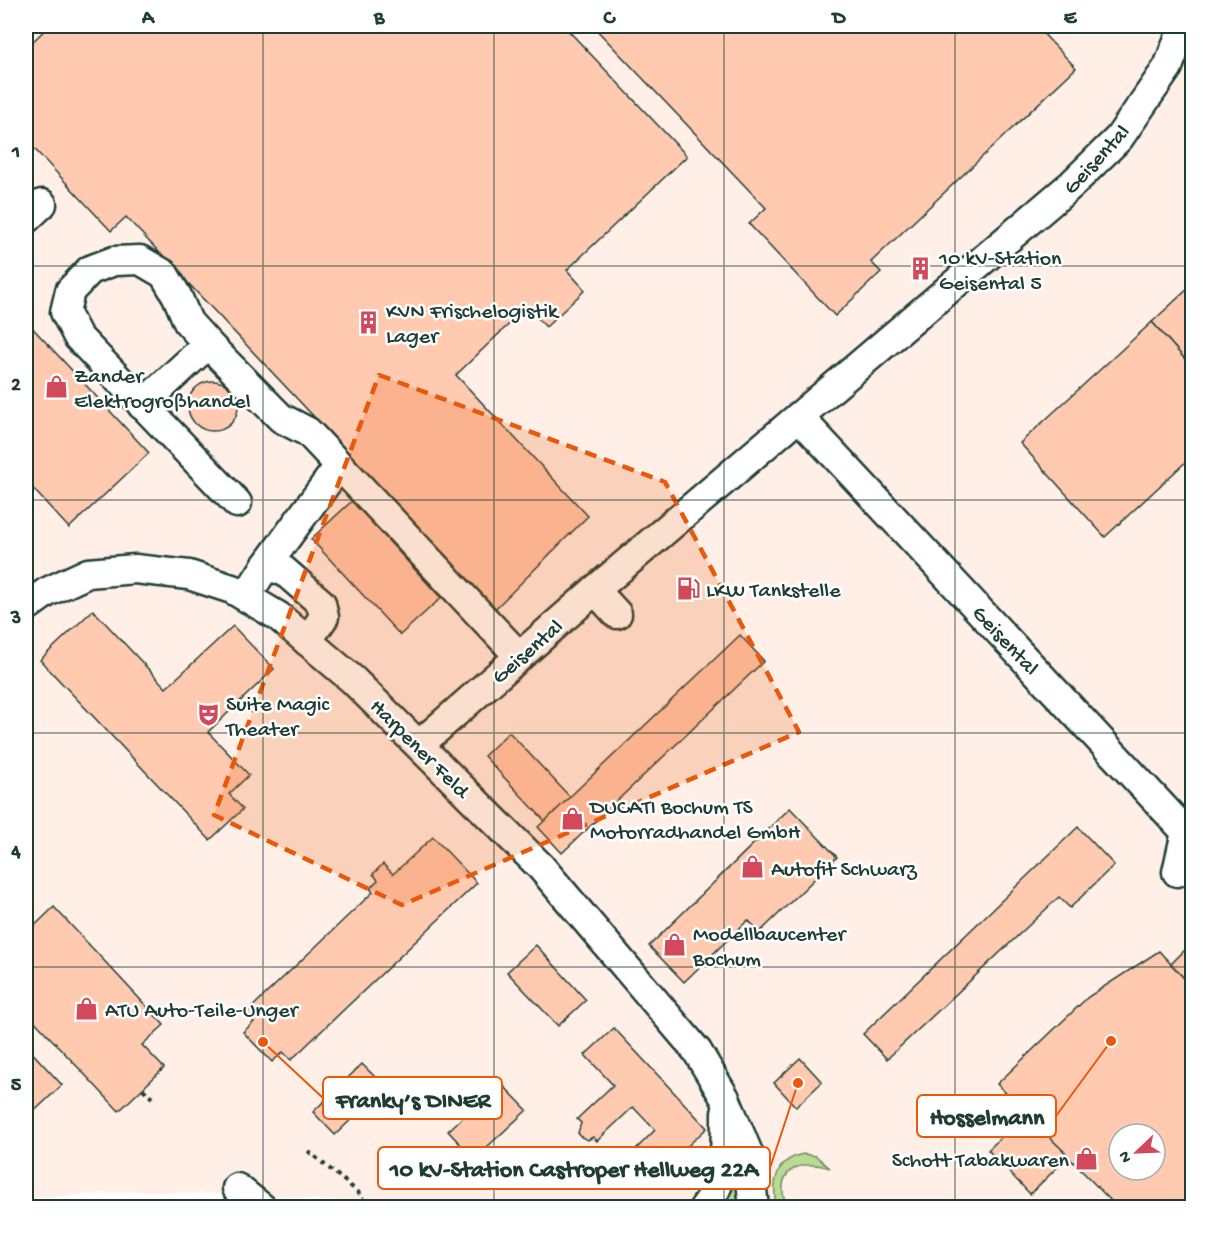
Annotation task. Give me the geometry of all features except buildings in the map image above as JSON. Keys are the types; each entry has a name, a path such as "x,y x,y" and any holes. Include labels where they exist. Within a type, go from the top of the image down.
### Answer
{"street":[{"name":"Geisental","path":"420,744 595,590 1071,185 1119,138 1168,67 1180,42"},
{"path":"237,503 78,338 65,312 70,291 90,270 114,261 140,260 164,274 188,322 208,344 281,418 308,432 519,656"},
{"path":"142,405 208,344"},
{"name":"Geisental","path":"799,417 1185,832 1177,872"},
{"path":"246,597 265,567 339,466"},
{"path":"265,567 283,570 321,603 324,617 307,641"},
{"name":"Harpener Feld","path":"26,607 47,592 88,573 135,569 189,575 232,589 278,616 353,680 420,744 541,867 697,1050 725,1098 748,1153 754,1208"},
{"path":"595,590 617,614"},
{"path":"704,1208 714,1196 725,1163 725,1098"},
{"path":"237,1188 262,1208"}],"path":[{"path":"143,1089 152,1098"},
{"path":"308,1151 358,1192 369,1208"}],"highlighted area":[{"path":"379,375 665,482 799,732 402,905 214,815"}],"shaded area":[{"path":"26,26 1192,26 1192,1207 393,1208 278,1196 134,1191 26,1199"}],"green space":[{"path":"804,1154 816,1156 830,1168 807,1165 791,1171 783,1185 787,1207 776,1207 775,1181 781,1166 794,1157"},
{"path":"735,1165 742,1207 718,1208"}],"place":[{"name":"10 kV-Station Geisental 5","path":"921,269"},
{"name":"KVN Frischelogistik Lager","path":"368,322"},
{"name":"Zander Elektrogroßhandel","path":"56,387"},
{"name":"LKW Tankstelle","path":"688,588"},
{"name":"Suite Magic Theater","path":"208,715"},
{"name":"DUCATI Bochum TS Motorradhandel GmbH","path":"572,818"},
{"name":"Autofit Schwarz","path":"753,867"},
{"name":"Modellbaucenter Bochum","path":"675,945"},
{"name":"ATU Auto-Teile-Unger","path":"87,1008"},
{"name":"Hosselmann","path":"1111,1041"},
{"name":"Franky’s DINER","path":"263,1042"},
{"name":"10 kV-Station Castroper Hellweg 22A","path":"798,1083"},
{"name":"Schott Tabakwaren","path":"1087,1158"}]}
